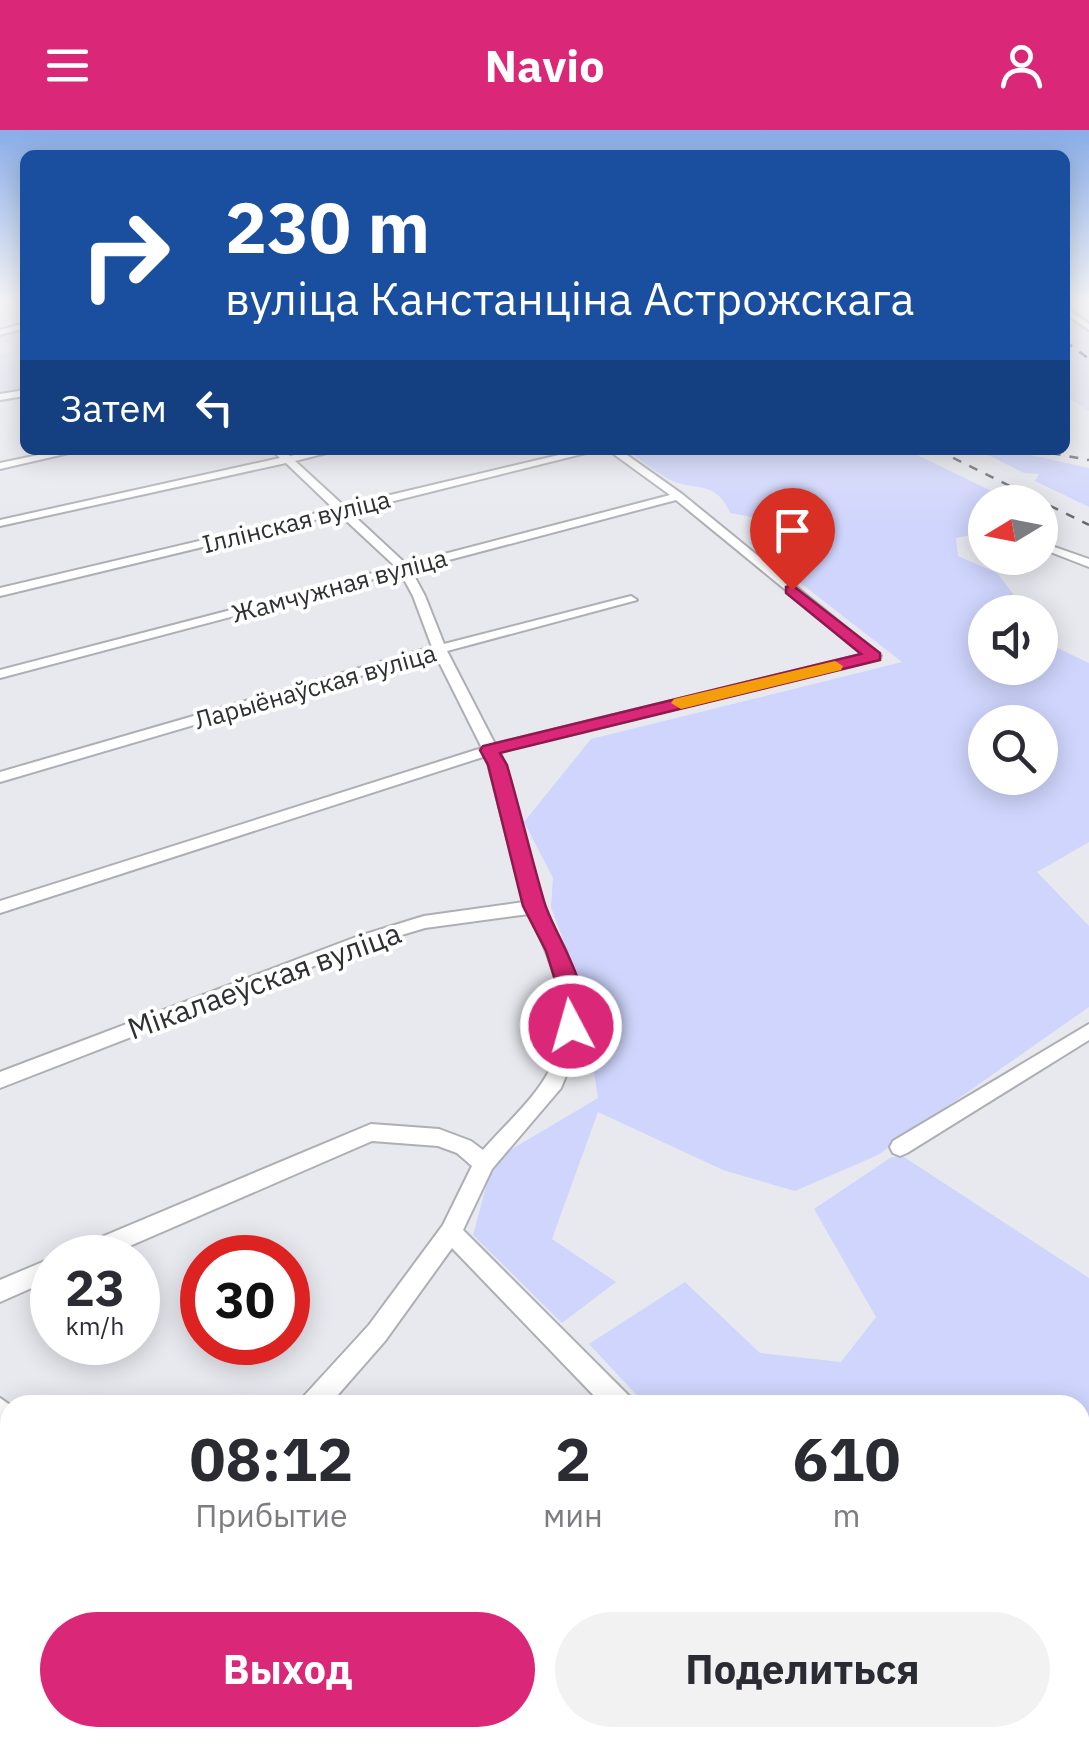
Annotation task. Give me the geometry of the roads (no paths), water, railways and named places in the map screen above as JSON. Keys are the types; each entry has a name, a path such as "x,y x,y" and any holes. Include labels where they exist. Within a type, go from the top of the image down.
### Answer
{"street":[{"path":"0,466 53,455"},
{"path":"0,523 282,455 404,568 439,649 498,765 534,906 558,951 568,983 569,1043 554,1082 484,1163 451,1232 377,1333 322,1395"},
{"name":"Іллінская вуліца","path":"0,592 572,455"},
{"path":"0,907 489,750 874,656 678,496 620,455"},
{"name":"Жамчужная вуліца","path":"0,674 678,496"},
{"path":"1058,551 1089,563"},
{"path":"0,577 0,592"},
{"name":"Ларыёнаўская вуліца","path":"0,777 439,649 631,600"},
{"name":"Мікалаеўская вуліца","path":"0,1080 362,941 424,922 534,906"},
{"path":"900,1147 1089,1031"},
{"path":"130,1235 371,1132 439,1138 464,1147 484,1163"},
{"path":"451,1232 610,1395"},
{"path":"0,1291 30,1278"}],"railway":[{"path":"947,455 1089,525"},
{"path":"1062,455 1089,460"}]}
